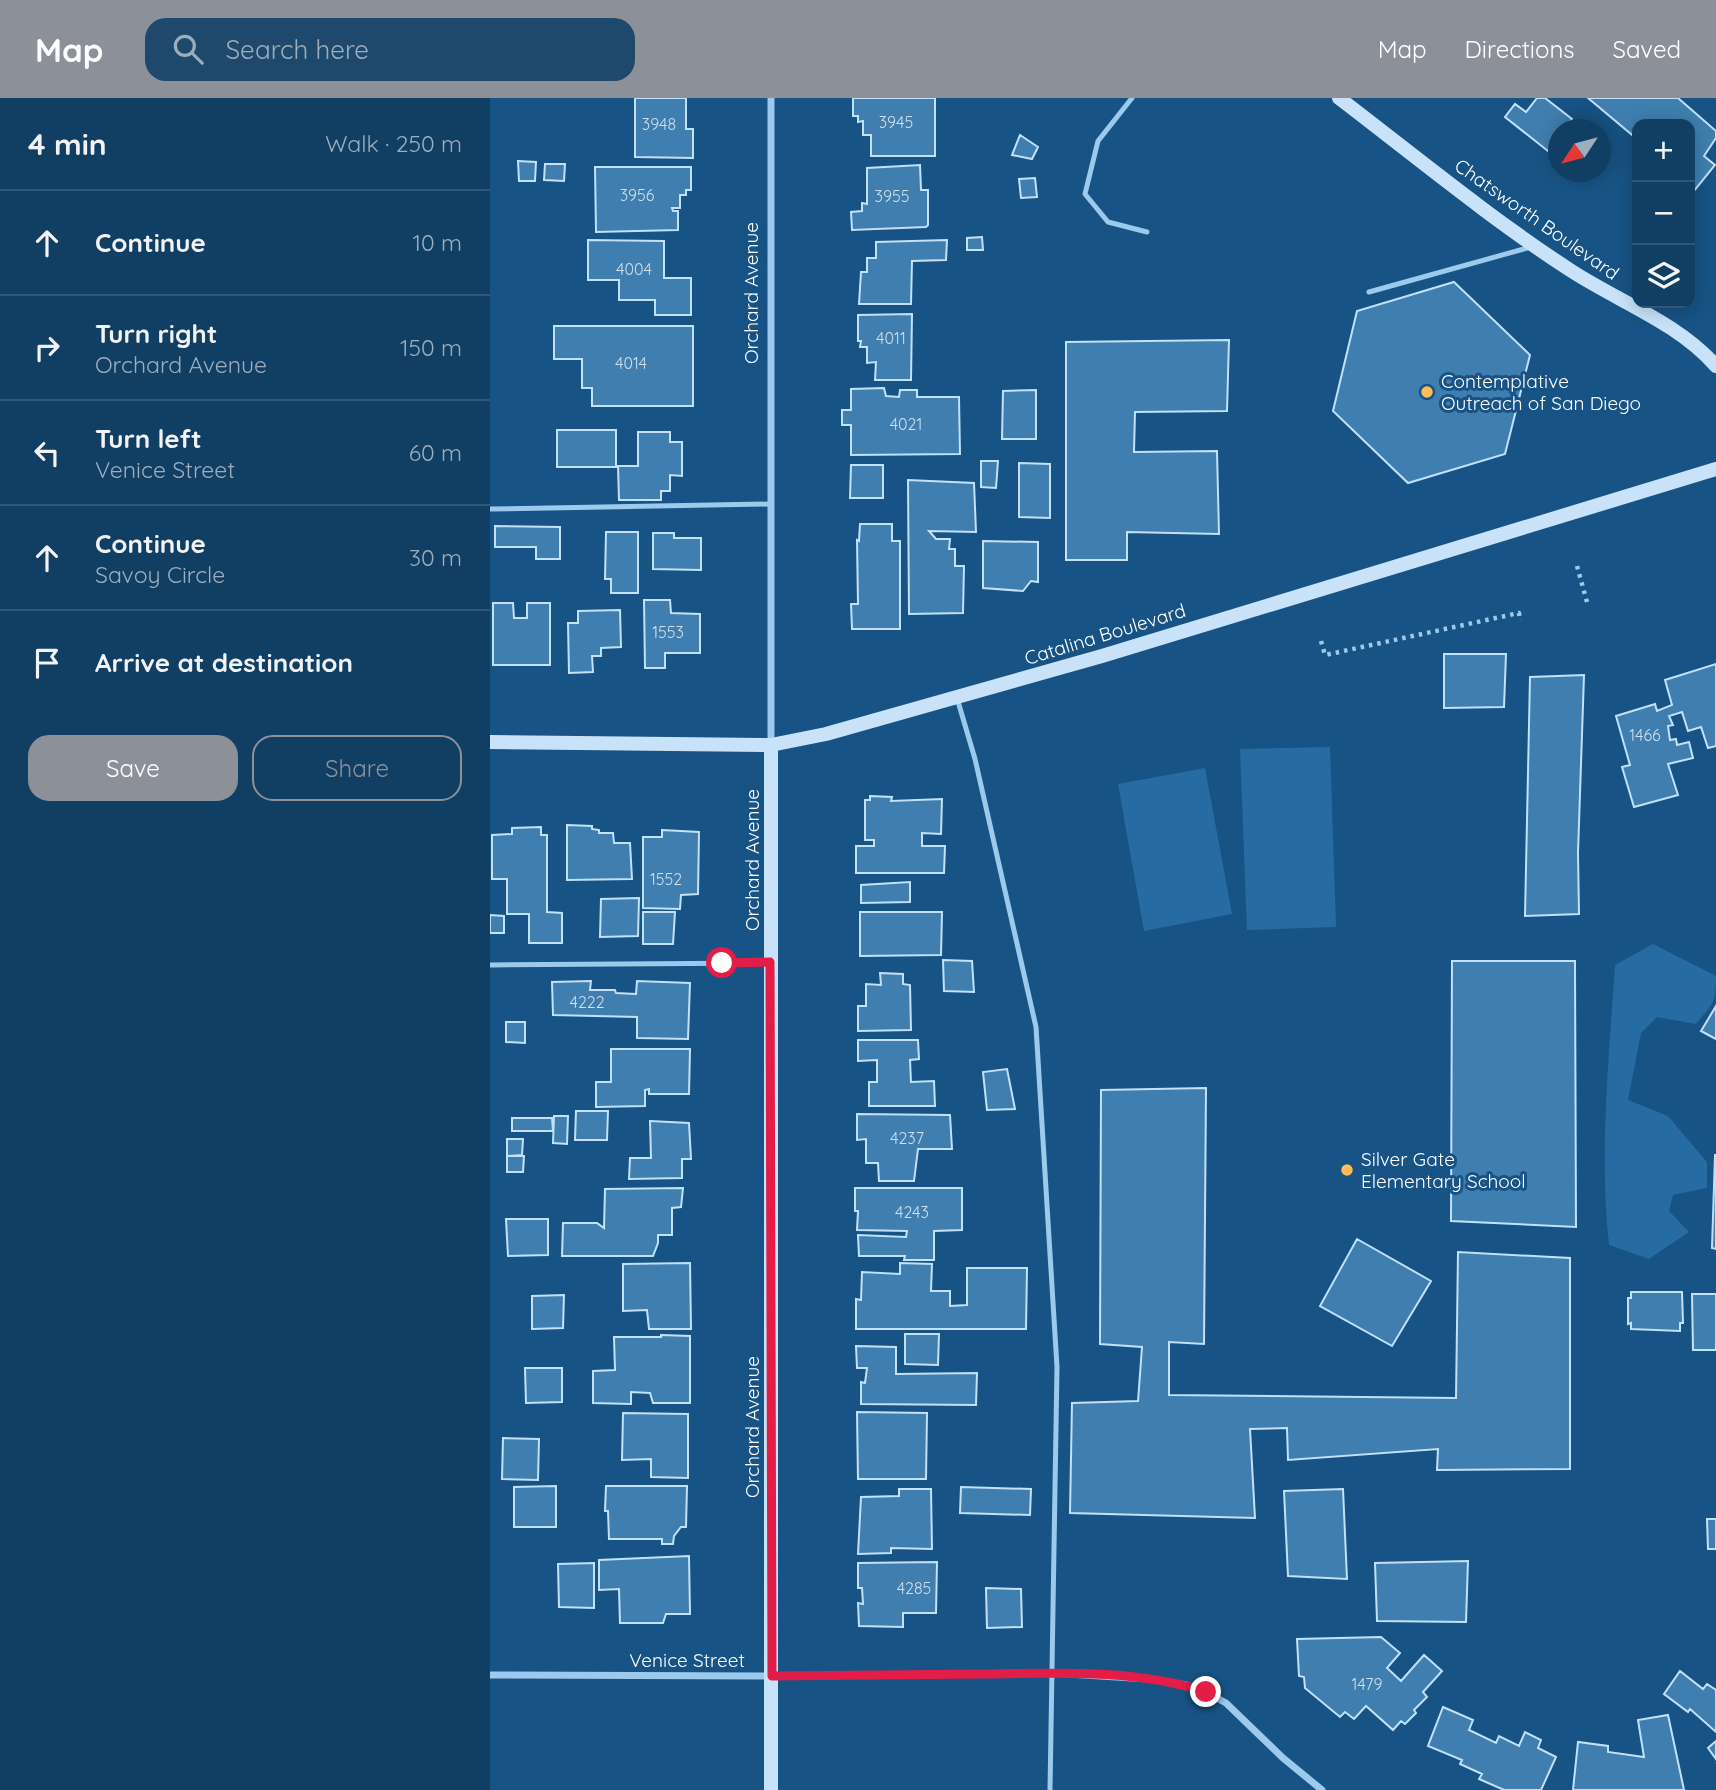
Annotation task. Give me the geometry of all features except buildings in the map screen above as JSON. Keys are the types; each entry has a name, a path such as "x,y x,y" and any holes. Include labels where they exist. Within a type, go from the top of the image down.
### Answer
{"main road":[{"name":"Chatsworth Boulevard","path":"1339,98 1535,246 1602,290 1676,331 1701,349 1716,366"},
{"name":"Catalina Boulevard","path":"490,742 771,745 825,734 957,698 1716,469"},
{"name":"Orchard Avenue","path":"771,745 771,1790"}],"street":[{"name":"Orchard Avenue","path":"771,98 771,745"},
{"name":"Venice Street","path":"490,1675 1052,1673 1149,1679 1186,1685 1226,1703 1283,1758 1322,1790"}],"lane":[{"path":"1132,98 1098,141 1086,194 1108,222 1147,232"},
{"path":"1369,292 1535,246"},
{"path":"490,509 771,504"},
{"path":"957,698 975,759 1036,1027 1057,1367 1050,1790"},
{"path":"490,965 770,962"}],"path":[{"path":"1577,566 1587,601"},
{"path":"1321,640 1325,654 1519,613 1520,621"}],"shaded area":[{"path":"1330,747 1336,927 1247,930 1240,749"},
{"path":"1205,768 1232,914 1144,931 1118,784"},
{"path":"1653,944 1716,976 1712,1003 1696,1024 1657,1017 1641,1033 1628,1100 1668,1116 1707,1162 1707,1188 1673,1195 1669,1211 1689,1232 1649,1259 1609,1245 1605,1140 1615,965"}],"place":[{"name":"Contemplative Outreach of San Diego","path":"1427,392"},
{"name":"Silver Gate Elementary School","path":"1347,1170"}],"route":[{"path":"722,963 770,962 772,1676 1052,1673 1149,1679 1186,1685 1206,1692"}]}
